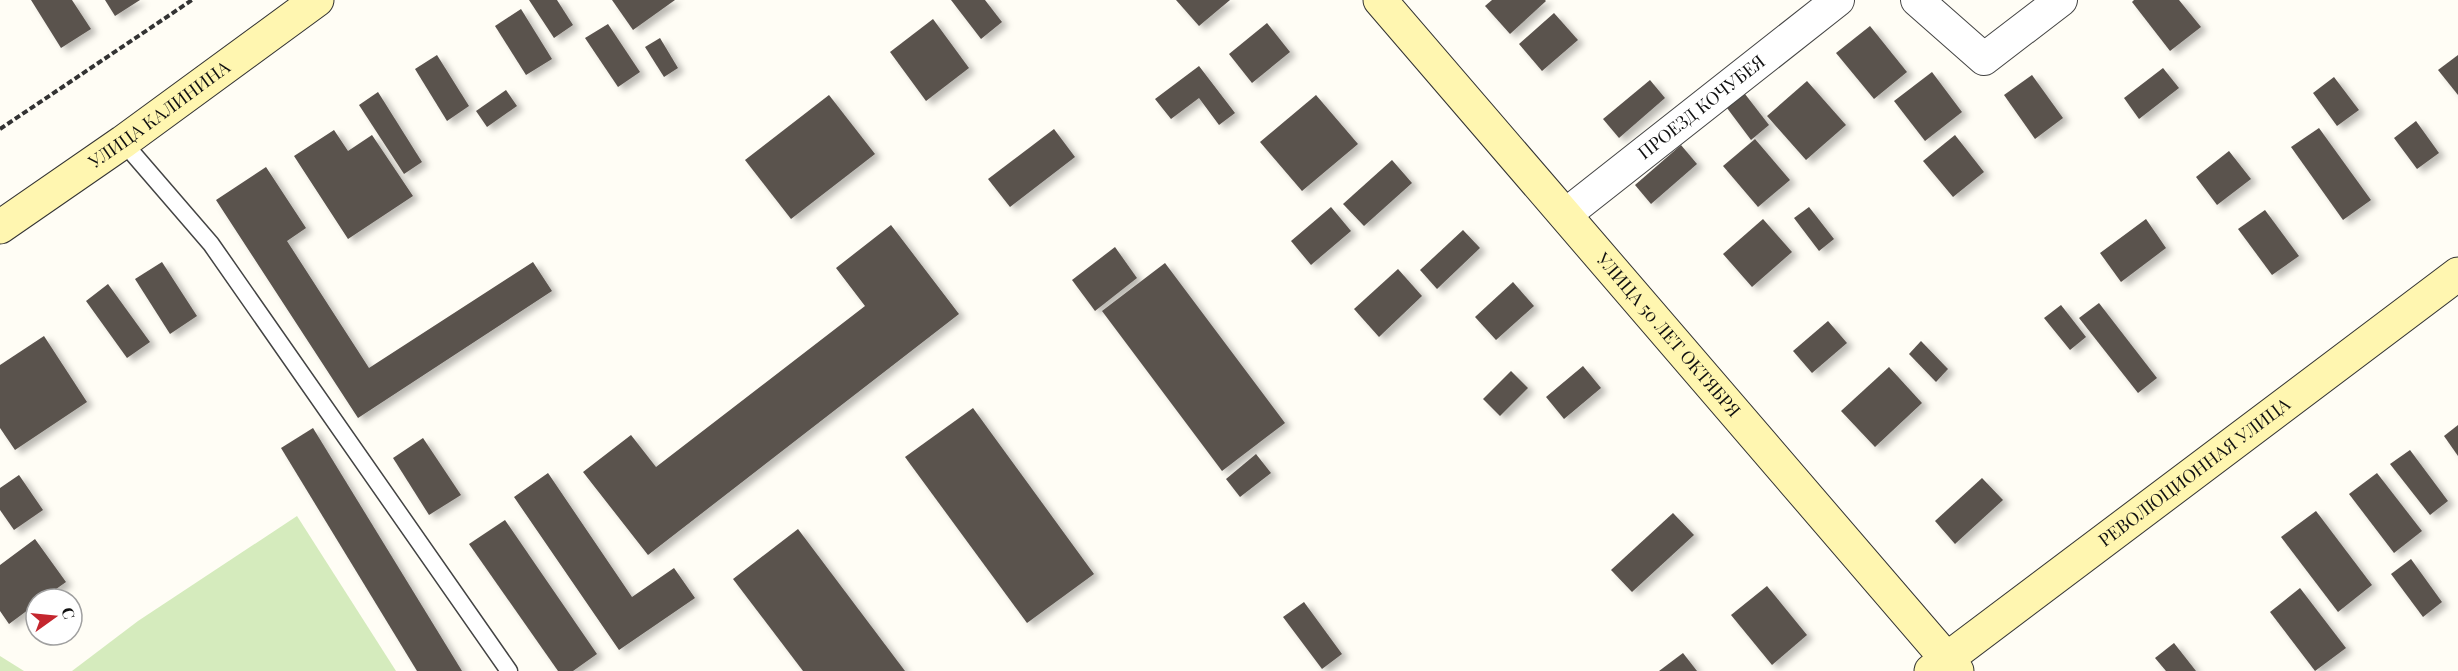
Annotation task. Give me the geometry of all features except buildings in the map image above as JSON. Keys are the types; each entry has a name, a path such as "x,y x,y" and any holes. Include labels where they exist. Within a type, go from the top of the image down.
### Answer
{"street":[{"name":"УЛИЦА КАЛИНИНА","path":"0,227 123,142 317,0"},
{"name":"УЛИЦА 50 ЛЕТ ОКТЯБРЯ","path":"1380,0 1565,215 1945,667"},
{"name":"ПРОЕЗД КОЧУБЕЯ","path":"1565,215 1838,0"},
{"path":"1917,0 1984,59 2061,0"},
{"name":"РЕВОЛЮЦИОННАЯ УЛИЦА","path":"1945,667 2458,274"}],"lane":[{"path":"123,142 210,244 509,671"}],"path":[{"path":"0,129 192,0"}],"green space":[{"path":"297,516 396,671 72,671 138,621"},
{"path":"0,656 24,671 0,671"}]}
